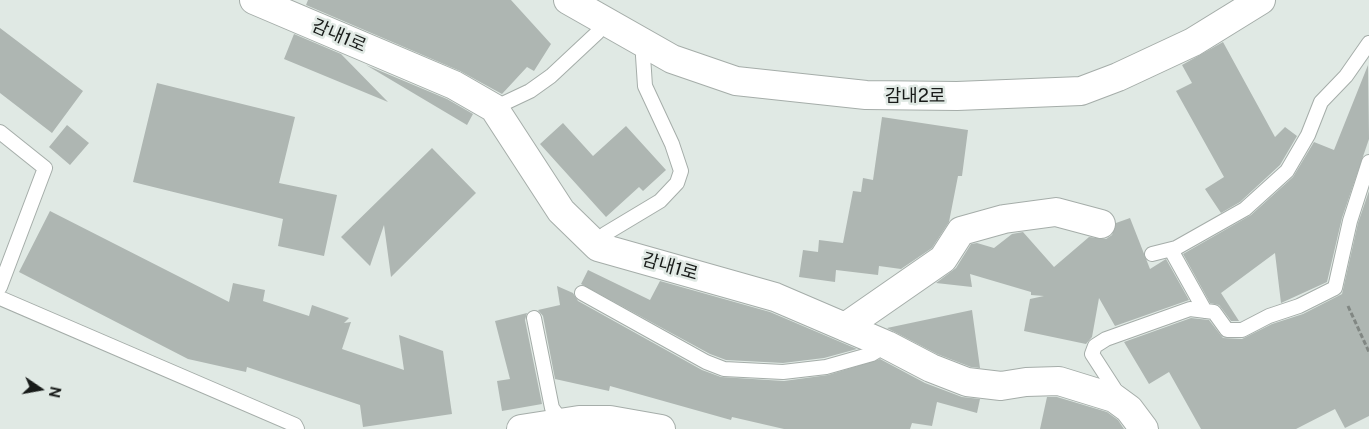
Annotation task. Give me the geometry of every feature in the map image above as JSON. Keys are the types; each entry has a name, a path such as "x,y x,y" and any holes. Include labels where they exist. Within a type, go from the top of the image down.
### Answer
{"street":[{"name":"감내1로","path":"254,0 454,85 494,108 561,210 598,247 775,297 887,345 931,368 967,382 1000,386 1026,382 1059,381 1114,398 1128,409 1144,429"},
{"name":"감내2로","path":"568,0 672,59 736,81 866,95 957,96 1081,91 1118,77 1193,42 1261,0"},
{"path":"845,327 943,259 962,231 1004,219 1056,212 1101,224"},
{"path":"521,429 610,420 661,429"}],"lane":[{"path":"494,108 530,91 551,76 597,32 604,21"},
{"path":"1152,254 1171,250 1245,209 1287,171 1308,135 1321,102 1346,76 1369,43"},
{"path":"598,247 606,234 660,201 677,183 681,171 672,144 646,86 643,56 648,45"},
{"path":"0,132 45,168 0,287"},
{"path":"1114,398 1114,388 1092,354 1095,346 1106,339 1190,308 1214,312 1227,330 1242,330 1269,316 1299,306 1335,288 1355,203 1369,162"},
{"path":"1171,250 1205,311"},
{"path":"582,293 706,362 724,369 782,372 826,367 872,354 887,345"},
{"path":"0,298 295,424 297,429"},
{"path":"534,318 552,408 565,426"}],"path":[{"path":"1335,288 1342,294 1369,352"}],"building":[{"path":"308,0 511,0 551,44 534,71 527,67 502,94 460,71 306,5"},
{"path":"0,28 83,91 52,133 0,93"},
{"path":"294,34 341,54 388,102 284,59"},
{"path":"1223,42 1275,137 1285,127 1297,136 1280,165 1240,202 1221,213 1205,189 1224,177 1176,91 1192,83 1182,65"},
{"path":"366,65 447,99 473,114 467,125"},
{"path":"1368,65 1369,139 1342,218 1327,282 1281,303 1275,253 1221,293 1239,321 1231,321 1219,305 1210,303 1183,254 1251,215 1293,177 1314,142 1334,150"},
{"path":"157,83 295,117 279,183 337,195 324,256 278,246 283,219 133,182"},
{"path":"882,117 968,130 962,176 958,176 949,222 932,248 901,269 879,266 878,275 836,270 835,282 799,277 803,250 818,252 819,240 843,243 853,191 861,192 863,178 873,180"},
{"path":"563,123 593,156 626,126 666,170 643,191 639,187 606,217 540,144"},
{"path":"67,125 89,143 70,165 49,147"},
{"path":"432,148 476,193 391,277 384,225 370,266 341,237"},
{"path":"1369,191 1369,416 1345,428 1335,409 1296,429 1201,429 1169,372 1149,384 1124,342 1191,318 1209,320 1223,338 1242,339 1272,324 1303,314 1342,294 1358,223"},
{"path":"50,211 229,302 233,283 265,290 263,301 309,316 312,305 349,318 344,323 351,322 342,349 404,370 399,335 443,351 452,414 363,427 360,405 247,367 246,372 188,359 19,272"},
{"path":"1130,218 1150,269 1166,259 1189,300 1115,326 1099,298 1092,337 1086,344 1024,331 1030,299 1044,296 1031,295 1031,292 970,274 972,287 936,283 956,268 971,244 977,243 994,248 1012,234 1023,232 1054,267 1089,237 1106,239 1112,235 1116,223"},
{"path":"588,270 650,300 660,281 770,312 857,349 824,358 783,363 726,360 710,354 581,284"},
{"path":"557,286 573,293 578,301 702,370 721,377 784,381 828,375 880,359 925,383 962,397 980,399 977,413 937,402 932,426 912,423 910,429 784,429 732,417 731,420 610,386 609,391 555,379 543,316 538,310 560,305"},
{"path":"972,310 980,368 971,367 937,354 887,328"},
{"path":"527,313 525,320 542,404 502,411 497,381 510,379 495,321"},
{"path":"1047,397 1057,397 1107,412 1118,420 1124,429 1040,429"}]}
